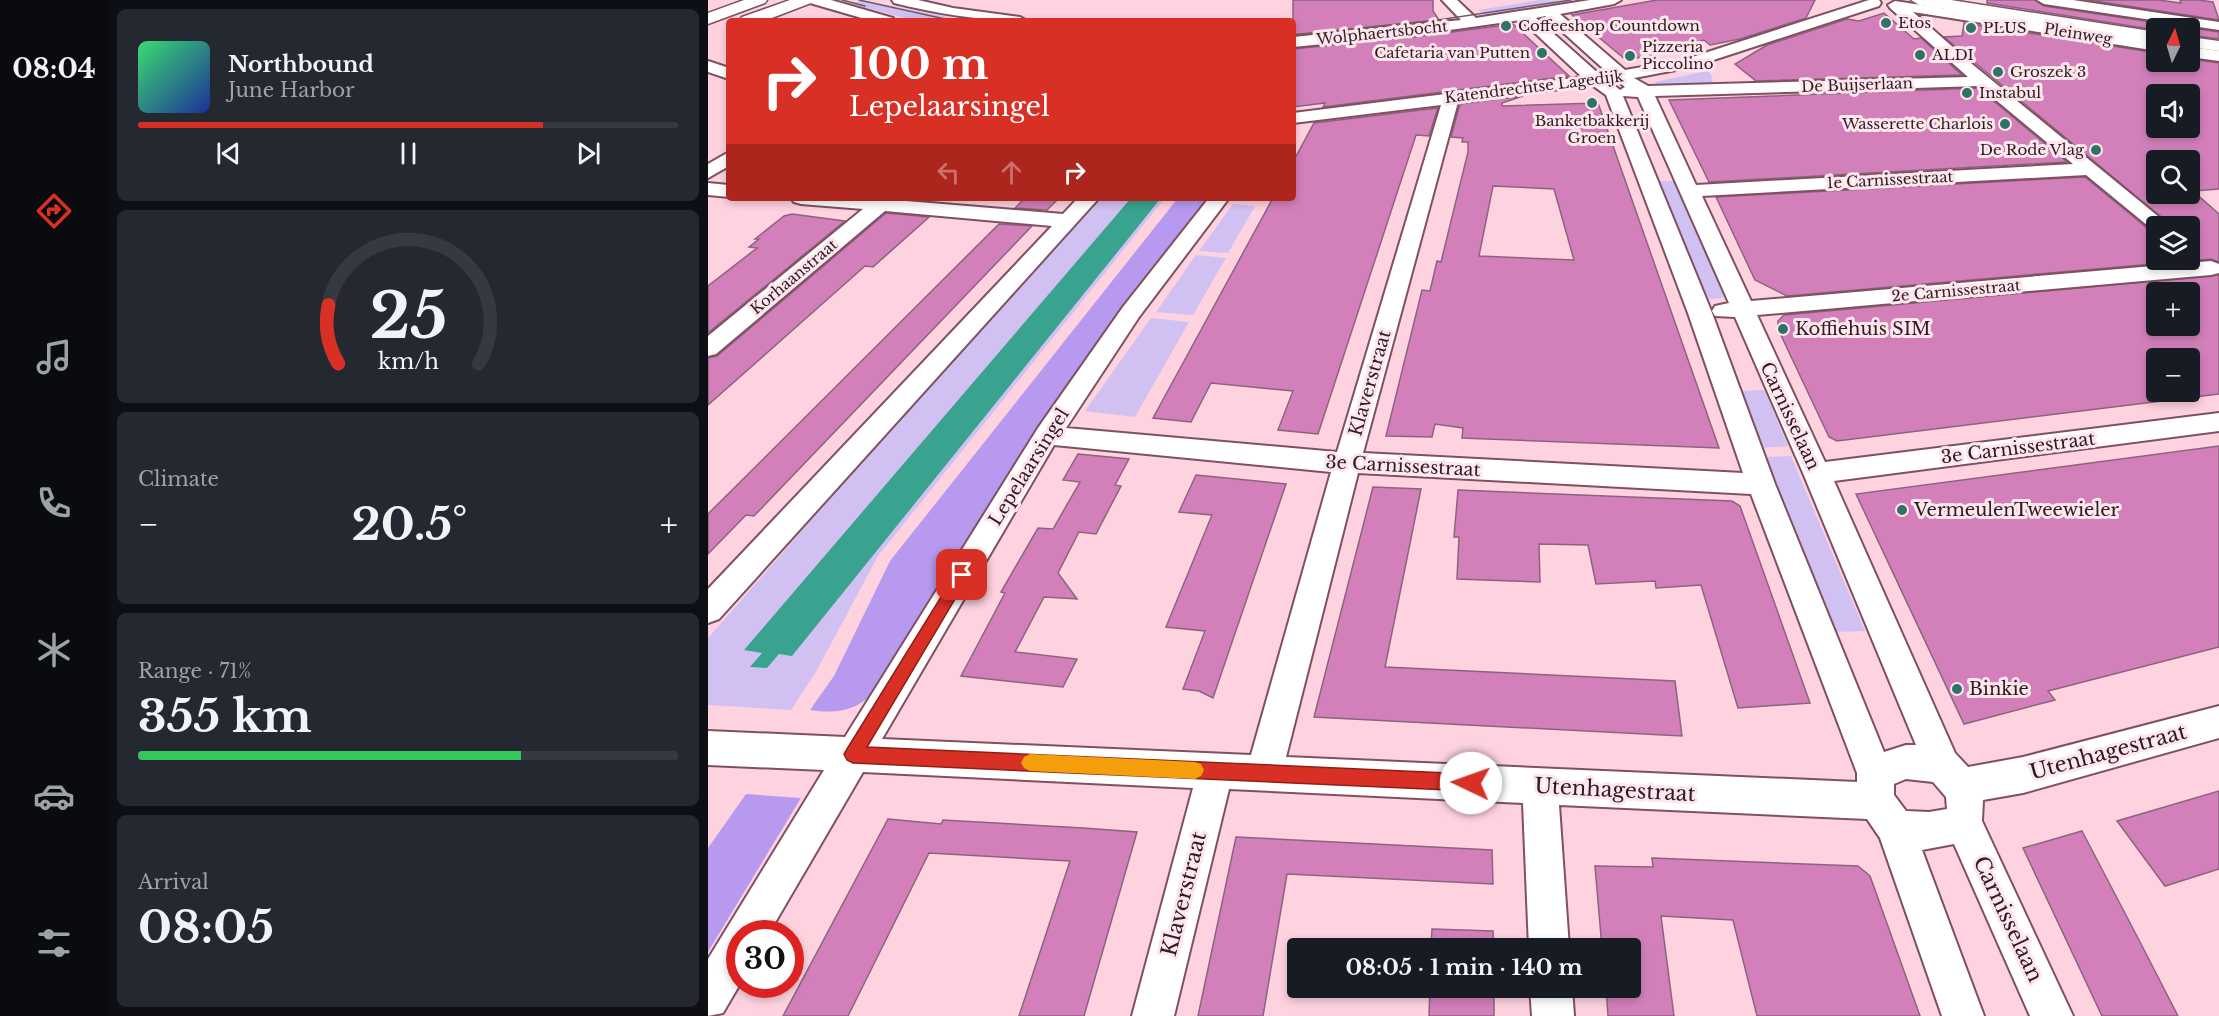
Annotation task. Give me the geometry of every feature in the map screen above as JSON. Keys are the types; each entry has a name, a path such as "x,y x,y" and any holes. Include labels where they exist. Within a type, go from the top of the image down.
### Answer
{"main road":[{"path":"708,19 759,0"},
{"path":"756,18 805,0"},
{"name":"Pleinweg","path":"1919,0 2146,35"},
{"name":"Pleinweg","path":"1983,0 2146,24"},
{"path":"708,35 726,29"},
{"path":"2200,32 2219,35"},
{"path":"2200,43 2219,46"}],"street":[{"path":"815,0 878,18"},
{"path":"899,0 998,18"},
{"name":"Wolphaertsbocht","path":"1296,42 1549,12 1614,0"},
{"name":"Pleinweg","path":"1857,0 2146,44"},
{"name":"Pleinweg","path":"2044,0 2219,26"},
{"name":"Katendrechtse Lagedijk","path":"1296,118 1451,98 1610,83 1686,64 1874,3"},
{"path":"976,15 992,5"},
{"name":"Wolphaertsbocht","path":"1449,5 1474,5"},
{"name":"Wolphaertsbocht","path":"1449,5 1472,22"},
{"path":"1896,5 1966,67 2148,216"},
{"path":"1549,12 1610,83 1700,312 1761,484 1963,1016"},
{"path":"1524,15 1610,83"},
{"path":"2200,53 2219,56"},
{"path":"708,66 726,73"},
{"name":"De Buijserlaan","path":"1731,89 1731,74 1966,67"},
{"name":"De Buijserlaan","path":"1644,91 1983,81"},
{"name":"Carnisselaan","path":"1610,83 1644,91 1817,473 2052,1016"},
{"name":"Klaverstraat","path":"1263,773 1347,464 1451,98"},
{"path":"708,172 726,160"},
{"name":"1e Carnissestraat","path":"1690,191 2090,169"},
{"path":"708,189 726,191"},
{"path":"831,201 1068,221"},
{"path":"708,610 1086,201"},
{"name":"Lepelaarsingel","path":"754,920 1047,435 1131,312 1217,201"},
{"name":"Korhaanstraat","path":"708,348 880,206"},
{"path":"2200,259 2215,272"},
{"name":"2e Carnissestraat","path":"1700,312 2215,272"},
{"name":"3e Carnissestraat","path":"1817,473 2219,422"},
{"name":"3e Carnissestraat","path":"1047,435 1130,445 1347,464 1761,484"},
{"name":"Utenhagestraat","path":"1956,791 2219,722"},
{"name":"Utenhagestraat","path":"708,748 1882,800"},
{"path":"1906,762 1956,791 1945,830 1928,833 1882,800 1906,762"},
{"name":"Klaverstraat","path":"1153,1016 1215,771"},
{"path":"1540,786 1548,938"},
{"path":"708,998 726,968"},
{"path":"1552,998 1553,1016"}],"shaded area":[{"path":"862,0 953,18 906,18 851,4"},
{"path":"1540,0 1578,1 1486,15 1478,10"},
{"path":"1939,0 1959,0 2146,28 2146,31"},
{"path":"1707,71 1711,74 1713,83 1707,86 1660,87 1654,82"},
{"path":"1654,181 1675,181 1725,294 1722,298 1709,299 1700,295"},
{"path":"1098,201 1128,201 744,650 763,653 751,667 779,654 1158,201 1163,201 878,556 817,670 791,710 708,705 708,638 989,317"},
{"path":"1128,201 1159,201 792,656 779,654 767,668 750,667 762,653 744,650"},
{"path":"1176,201 1209,201 877,691 861,703 846,710 829,712 810,710 834,676 890,561"},
{"path":"1233,204 1255,206 1228,253 1199,251"},
{"path":"1196,255 1226,258 1193,315 1156,312"},
{"path":"1151,318 1189,322 1135,417 1085,411"},
{"path":"1764,390 1788,446 1760,448 1739,391"},
{"path":"1791,456 1865,631 1833,632 1765,457"},
{"path":"746,794 801,798 708,952 708,848"}],"building":[{"path":"1293,0 1433,0 1433,11 1439,20 1296,35 1296,18 1293,18"},
{"path":"1657,0 1815,0 1806,18 1740,39 1710,45 1704,40 1657,54 1626,60 1572,15"},
{"path":"1987,0 2035,0 2044,6 2146,21 2146,28 1987,3"},
{"path":"2088,0 2213,2 2219,20"},
{"path":"1884,13 1914,39 1921,38 1962,75 1756,81 1735,64 1767,45 1847,19 1859,21"},
{"path":"1964,23 2146,51 2146,72 2200,72 2200,60 2219,63 2219,189 2200,190 2200,150 2146,150 2146,204 2200,204 2200,197 2219,214 2219,262 2211,259 2200,260 2200,216 2160,216 1944,37 1962,36"},
{"path":"1513,24 1569,76 1323,107 1325,103 1296,107 1296,49"},
{"path":"2200,29 2219,32 2219,39 2200,36"},
{"path":"1978,88 2067,162 1709,182 1669,100"},
{"path":"1523,96 1502,103 1502,106 1598,103 1719,448 1462,438 1463,428 1435,424 1432,437 1386,436 1422,290 1430,291 1437,261 1441,262 1468,152 1468,142 1462,142 1463,138 1451,137 1460,104","holes":["1493,186 1554,189 1574,260 1479,256"]},
{"path":"1438,108 1429,136 1416,135 1318,434 1278,430 1293,391 1211,383 1191,422 1153,418 1271,201 1296,201 1296,156 1314,123"},
{"path":"2085,177 2146,227 2146,265 1787,296 1755,280 1716,197"},
{"path":"1022,201 1056,201 1047,210 1015,208"},
{"path":"886,213 929,217 873,267 865,266 708,405 708,358 717,356"},
{"path":"792,214 845,221 708,333 708,286 757,248 749,247 759,239 755,239 784,216"},
{"path":"999,224 1032,226 754,516 746,515 708,554 708,514"},
{"path":"2219,275 2219,394 2200,396 2200,348 2146,348 2146,402 2154,402 1837,441 1829,437 1778,329 1778,321 1784,315"},
{"path":"2219,446 2219,647 2048,691 2055,700 1964,724 1856,494"},
{"path":"1078,454 1129,459 1115,485 1121,486 1096,534 1079,532 1058,573 1077,599 1044,597 1015,652 1077,659 1063,687 961,676 1005,593 1001,592 1038,528 1053,529 1080,482 1063,480"},
{"path":"1196,475 1286,484 1213,698 1199,691 1183,689 1205,631 1166,627 1212,515 1179,512"},
{"path":"1373,487 1421,489 1385,667 1675,681 1682,736 1314,717"},
{"path":"1458,490 1732,501 1740,506 1810,703 1738,708 1701,585 1656,588 1655,581 1596,584 1588,545 1539,544 1540,582 1457,579 1459,537 1454,537"},
{"path":"2219,791 2219,869 2165,886 2117,821"},
{"path":"888,819 941,824 943,820 1137,832 1084,1016 1019,1016 1070,861 929,853 848,1016 783,1016 793,998 804,998 804,977"},
{"path":"2082,831 2178,1016 2102,1016 2023,848"},
{"path":"1236,837 1492,850 1493,884 1287,874 1263,1016 1198,1016"},
{"path":"1652,858 1858,866 1870,876 1920,1016 1757,1016 1733,920 1661,916 1674,1016 1608,1016 1607,998 1641,998 1641,938 1601,938 1595,866 1653,867"},
{"path":"1432,929 1493,931 1493,938 1432,938"},
{"path":"1430,998 1494,998 1494,1016 1429,1016"}],"tram line":[{"path":"842,0 865,6"},
{"path":"859,0 940,18"},
{"path":"1296,35 1438,20 1571,0"}],"slow traffic":[{"path":"1030,763 1195,770"}],"place":[{"name":"Etos","path":"1886,23"},
{"name":"Coffeeshop Countdown","path":"1506,26"},
{"name":"PLUS","path":"1971,28"},
{"name":"Cafetaria van Putten","path":"1542,53"},
{"name":"ALDI","path":"1920,55"},
{"name":"Pizzeria Piccolino","path":"1630,56"},
{"name":"Groszek 3","path":"1998,72"},
{"name":"Instabul","path":"1967,93"},
{"name":"Banketbakkerij Groen","path":"1592,103"},
{"name":"Wasserette Charlois","path":"2005,124"},
{"name":"De Rode Vlag","path":"2096,150"},
{"name":"Koffiehuis SIM","path":"1783,329"},
{"name":"VermeulenTweewieler","path":"1902,510"},
{"name":"Binkie","path":"1957,689"}],"route":[{"path":"962,575 853,754 1471,783"}]}
